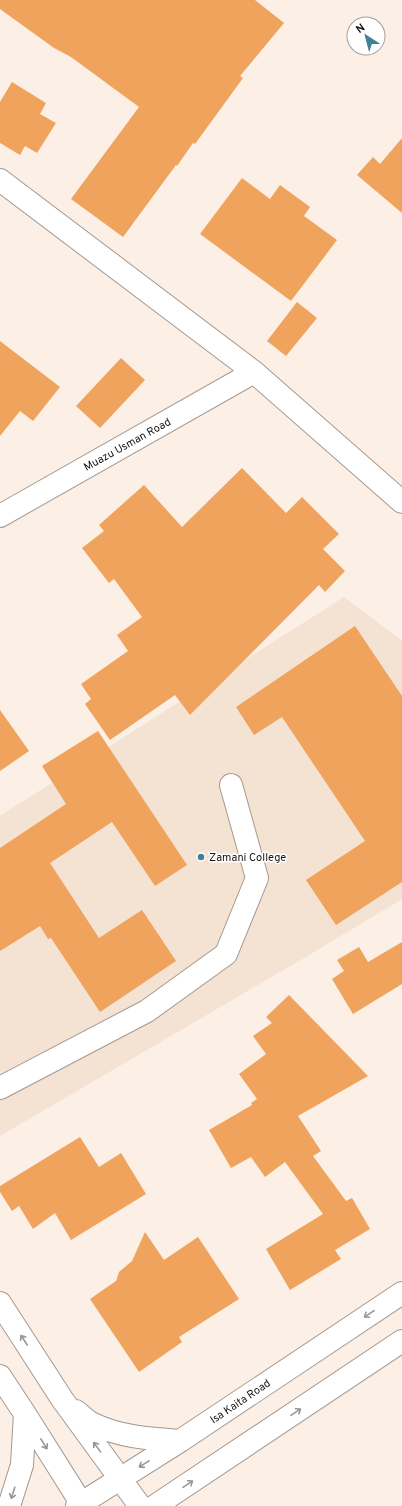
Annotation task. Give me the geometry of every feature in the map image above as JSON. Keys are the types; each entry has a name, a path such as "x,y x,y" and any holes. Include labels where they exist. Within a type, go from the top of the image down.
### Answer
{"main road":[{"path":"0,180 254,372 402,502"},
{"name":"Muazu Usman Road","path":"0,516 254,372"},
{"path":"0,1088 147,1011 226,954 257,878 231,785"},
{"name":"Isa Kaita Road","path":"80,1505 180,1441 402,1293"},
{"path":"0,1302 62,1399 140,1506"},
{"path":"155,1506 402,1342"},
{"path":"0,1376 25,1414 80,1505"},
{"path":"62,1399 90,1422 115,1433 144,1439 180,1441"},
{"path":"8,1506 22,1465 25,1414"}],"shaded area":[{"name":"Zamani College","path":"344,597 402,641 402,899 0,1136 0,816"}],"building":[{"path":"0,0 255,0 284,23 240,76 243,78 195,144 193,143 123,237 71,199 139,107 71,57 54,48 0,9"},
{"path":"12,82 46,103 40,114 56,123 37,153 25,146 20,155 0,143 0,102"},
{"path":"402,138 402,213 357,175 373,157 380,164"},
{"path":"242,178 270,199 280,185 310,207 304,216 337,240 291,301 200,234"},
{"path":"297,302 317,318 286,356 267,341"},
{"path":"0,341 60,387 33,421 20,411 0,436"},
{"path":"121,358 145,380 100,428 76,406"},
{"path":"242,468 286,513 302,497 339,534 323,549 345,571 325,592 319,585 190,715 175,695 110,740 85,704 91,699 81,684 128,651 117,635 142,617 114,579 109,583 82,548 104,531 99,525 144,485 182,527"},
{"path":"355,626 402,696 402,882 336,925 306,880 365,841 282,717 254,735 236,707"},
{"path":"0,710 29,751 0,771"},
{"path":"98,731 187,865 155,886 112,822 50,863 99,938 142,910 176,961 100,1012 51,938 48,939 40,926 0,951 0,848 66,804 42,766"},
{"path":"402,942 402,984 353,1014 332,979 344,971 337,960 359,947 368,962"},
{"path":"289,995 368,1076 298,1116 321,1151 313,1156 346,1201 352,1198 370,1229 335,1250 341,1259 290,1290 266,1249 323,1214 285,1162 265,1177 251,1157 231,1168 209,1130 252,1105 251,1103 257,1099 239,1074 266,1054 253,1036 272,1023 266,1017"},
{"path":"80,1137 99,1167 121,1153 146,1194 71,1240 55,1213 33,1229 19,1206 12,1211 0,1192 0,1186"},
{"path":"145,1232 164,1260 198,1237 239,1299 179,1337 182,1342 139,1372 90,1299 116,1281 119,1272 132,1261"}],"place":[{"name":"Zamani College","path":"201,857"}]}
